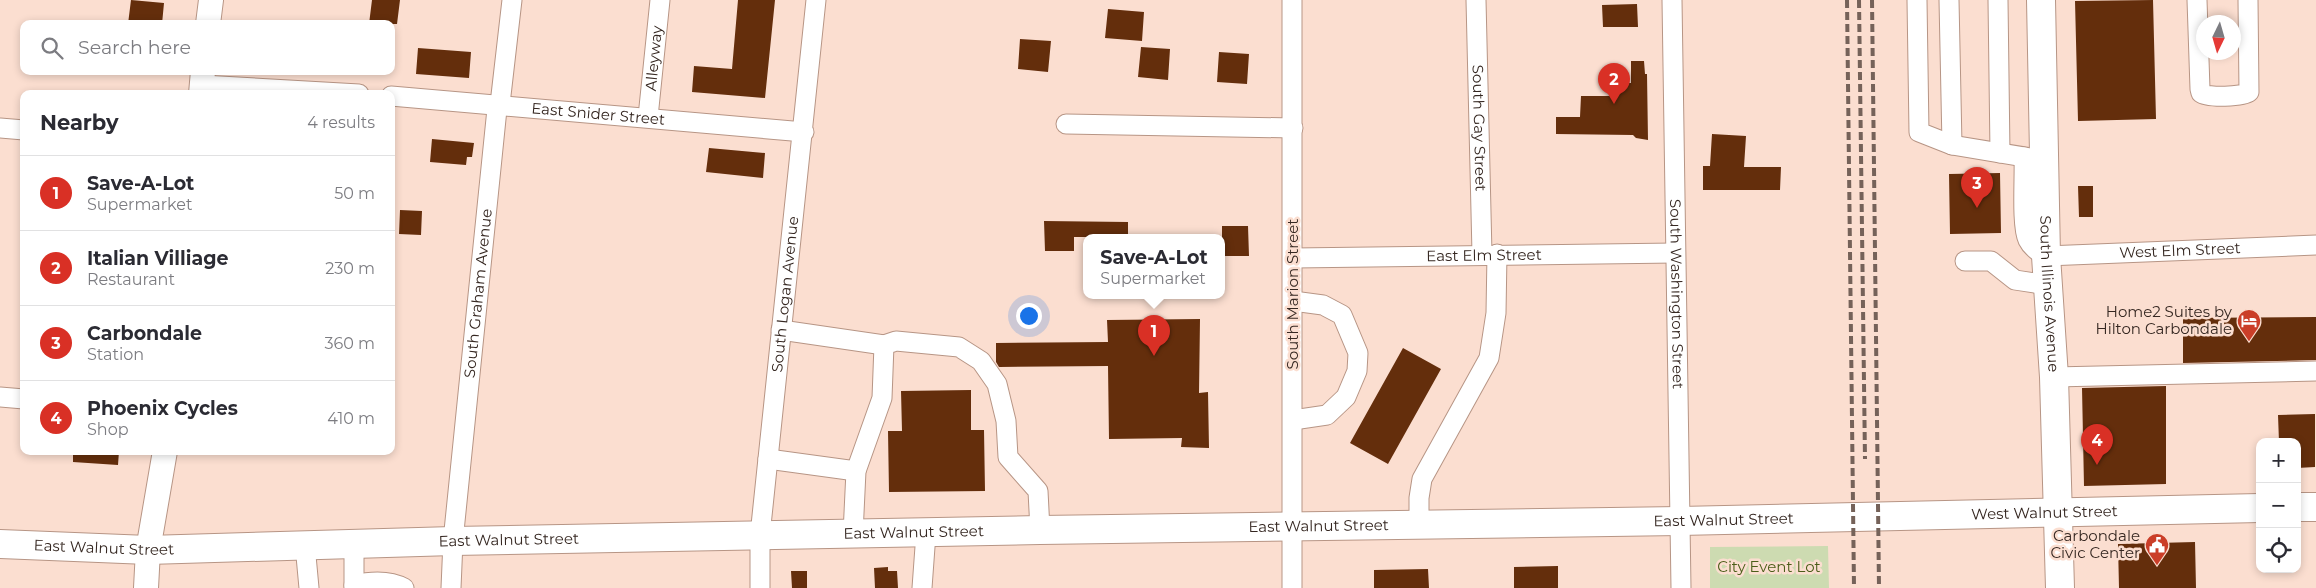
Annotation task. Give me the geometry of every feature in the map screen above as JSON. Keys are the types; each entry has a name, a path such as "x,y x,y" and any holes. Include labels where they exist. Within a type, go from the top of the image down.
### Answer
{"highway":[{"name":"South Illinois Avenue","path":"2041,0 2034,158 2046,256 2054,377 2060,588"},
{"path":"2301,507 2316,507"},
{"name":"West Walnut Street","path":"1828,518 2059,511 2256,508"},
{"name":"East Walnut Street","path":"0,544 148,550 453,541 760,535 1680,522 1828,518"}],"main road":[{"path":"208,20 211,0"},
{"path":"146,588 148,550 164,455"}],"street":[{"name":"South Graham Avenue","path":"451,588 453,541 497,109 500,104 512,0"},
{"name":"Alleyway","path":"648,117 660,0"},
{"name":"South Logan Avenue","path":"760,588 760,535 780,330 804,132 816,0"},
{"name":"South Marion Street","path":"1292,0 1294,258 1292,588"},
{"name":"South Gay Street","path":"1419,526 1419,498 1422,479 1489,358 1496,313 1489,254 1476,0"},
{"name":"South Washington Street","path":"1672,0 1681,588"},
{"path":"1917,0 1919,132 1952,145 2034,158"},
{"path":"1949,0 1952,145"},
{"path":"1998,0 2000,153"},
{"path":"2198,0 2201,93 2206,96 2242,96 2249,92 2248,0"},
{"path":"202,83 302,90"},
{"name":"East Snider Street","path":"395,96 804,132"},
{"path":"1066,124 1293,128"},
{"path":"0,128 20,130"},
{"name":"West Elm Street","path":"2046,256 2316,245"},
{"name":"East Elm Street","path":"1294,258 1675,253"},
{"path":"1965,261 1991,261 2015,280 2048,285"},
{"path":"1292,420 1327,415 1346,398 1357,371 1358,353 1342,315 1323,306 1293,301"},
{"path":"780,330 884,345 896,341 959,347 982,361 997,384 1006,421 1008,457 1038,491 1040,530"},
{"path":"853,534 856,471 882,398 884,345"},
{"path":"2054,377 2316,372"},
{"path":"0,398 20,400"},
{"path":"768,459 856,471"},
{"path":"922,588 926,533"},
{"path":"354,544 354,587 377,582 403,587"},
{"path":"305,545 308,588"}],"green space":[{"name":"City Event Lot","path":"1828,546 1829,588 1710,588 1710,547"}],"building":[{"path":"131,0 164,3 162,20 128,20"},
{"path":"372,0 400,0 397,24 395,24 395,20 370,20"},
{"path":"738,0 775,0 765,98 692,92 694,66 732,69"},
{"path":"2153,0 2156,119 2078,121 2075,1"},
{"path":"1637,4 1638,27 1603,27 1602,5"},
{"path":"1108,9 1144,12 1142,41 1105,38"},
{"path":"1020,39 1051,41 1048,72 1018,69"},
{"path":"1141,47 1170,49 1168,80 1138,77"},
{"path":"418,48 471,52 469,78 416,74"},
{"path":"1219,52 1249,54 1247,84 1217,82"},
{"path":"1631,61 1644,61 1645,74 1647,74 1648,140 1636,138 1633,135 1556,134 1556,117 1580,117 1581,96 1612,96 1612,83 1631,83"},
{"path":"1712,134 1746,136 1744,167 1781,167 1780,190 1703,190 1703,166 1710,166"},
{"path":"432,139 474,143 472,157 467,157 466,165 430,162"},
{"path":"709,148 765,153 763,178 706,172"},
{"path":"2000,173 2001,233 1950,234 1949,174"},
{"path":"2078,186 2093,186 2093,217 2079,217"},
{"path":"400,210 422,211 421,235 399,234"},
{"path":"1044,221 1128,222 1128,234 1083,234 1083,237 1074,237 1074,251 1045,251"},
{"path":"1222,226 1248,226 1249,256 1225,256 1225,234 1222,234"},
{"name":"Home2 Suites by Hilton Carbondale","path":"2316,317 2316,360 2183,363 2183,318"},
{"path":"1200,319 1199,393 1208,392 1209,448 1181,447 1182,438 1109,439 1108,366 999,367 996,362 996,343 1108,342 1107,320"},
{"path":"1403,348 1441,369 1388,464 1350,443"},
{"path":"2166,386 2166,484 2084,486 2082,388"},
{"path":"971,390 971,430 984,430 985,491 889,492 888,431 902,431 901,391"},
{"path":"2315,414 2315,467 2301,468 2301,438 2279,438 2278,415"},
{"path":"73,455 119,455 118,465 73,462"},
{"name":"Carbondale Civic Center","path":"2195,542 2196,588 2119,588 2118,544"},
{"path":"1558,566 1558,588 1514,588 1514,567"},
{"path":"888,567 888,571 897,571 898,588 875,588 874,568"},
{"path":"1428,569 1429,588 1374,588 1374,570"},
{"path":"791,571 807,571 807,588 792,588"}],"railway":[{"path":"1847,0 1854,588"},
{"path":"1859,0 1865,459"},
{"path":"1872,0 1879,588"}],"place":[{"name":"Italian Villiage","path":"1614,104"},
{"name":"Carbondale","path":"1977,208"},
{"name":"Home2 Suites by Hilton Carbondale","path":"2249,342"},
{"name":"Save-A-Lot","path":"1154,356"},
{"name":"Phoenix Cycles","path":"2097,465"},
{"name":"Carbondale Civic Center","path":"2157,566"}]}
